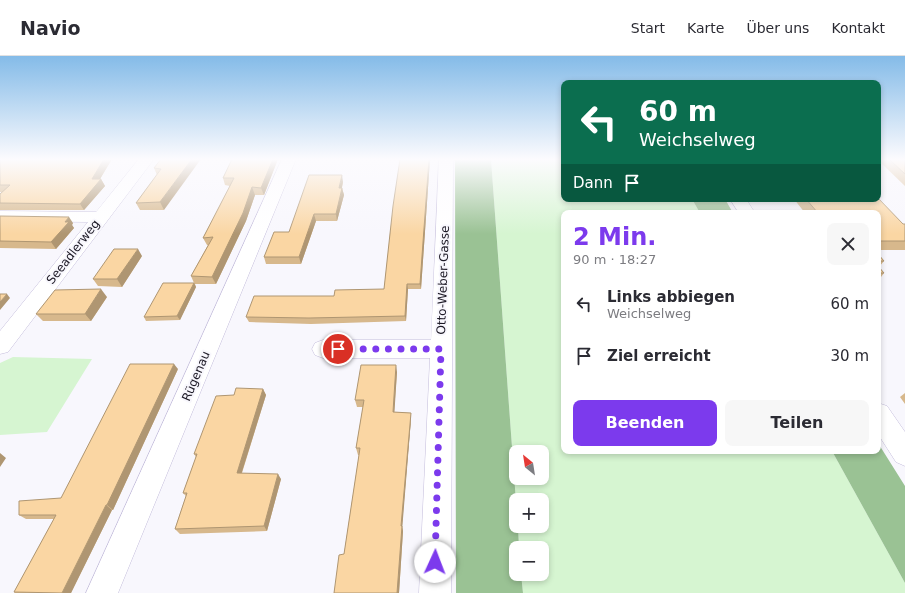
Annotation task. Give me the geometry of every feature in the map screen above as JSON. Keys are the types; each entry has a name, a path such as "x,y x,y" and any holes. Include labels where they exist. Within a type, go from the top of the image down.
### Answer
{"street":[{"name":"Seeadlerweg","path":"0,346 127,184"},
{"name":"Rügenau","path":"102,593 278,184"},
{"name":"Otto-Weber-Gasse","path":"435,593 445,184"},
{"path":"0,216 101,217"},
{"path":"323,349 441,349"},
{"path":"881,418 905,454"}],"green space":[{"path":"455,184 493,184 512,445 509,445 509,485 515,485 515,493 509,493 509,533 518,533 519,541 509,541 509,581 522,581 523,593 456,593"},
{"path":"493,184 561,184 561,202 694,202 698,210 561,210 561,454 834,454 905,583 905,593 523,593 522,581 549,581 549,541 519,541 518,533 549,533 549,493 515,493 515,485 549,485 549,445 512,445"},
{"path":"694,202 727,202 731,210 698,210"},
{"path":"13,357 92,359 47,432 0,435 0,363"},
{"path":"881,448 905,486 905,583 834,454 881,454"}],"building":[{"path":"97,184 80,204 0,203 0,194 10,185 0,185"},
{"path":"150,184 173,184 160,202 136,203"},
{"path":"231,184 263,184 261,188 252,187 243,213 212,277 191,276 213,237 203,238"},
{"path":"306,184 340,184 339,188 342,188 336,214 314,214 299,257 264,257 274,232 289,232"},
{"path":"396,184 427,184 420,284 407,284 405,316 309,318 246,317 254,296 334,296 335,290 384,289"},
{"path":"881,201 903,224 905,224 905,241 881,241 881,210 815,210 809,202"},
{"path":"0,216 69,217 65,222 69,222 51,242 0,241"},
{"path":"114,249 138,249 117,279 93,279"},
{"path":"163,283 194,283 177,316 144,317"},
{"path":"101,289 85,314 36,314 55,290"},
{"path":"0,294 7,294 0,302"},
{"path":"130,364 174,364 107,505 62,593 14,592 56,515 19,515 19,501 61,498"},
{"path":"361,365 396,365 393,412 411,413 401,526 397,593 334,593 339,555 344,554 360,448 356,448 364,400 355,400"},
{"path":"236,388 263,389 237,473 278,474 264,526 175,529 187,493 183,493 197,454 194,454 216,396 234,395"}],"route":[{"path":"338,349 441,349 435,562"}]}
